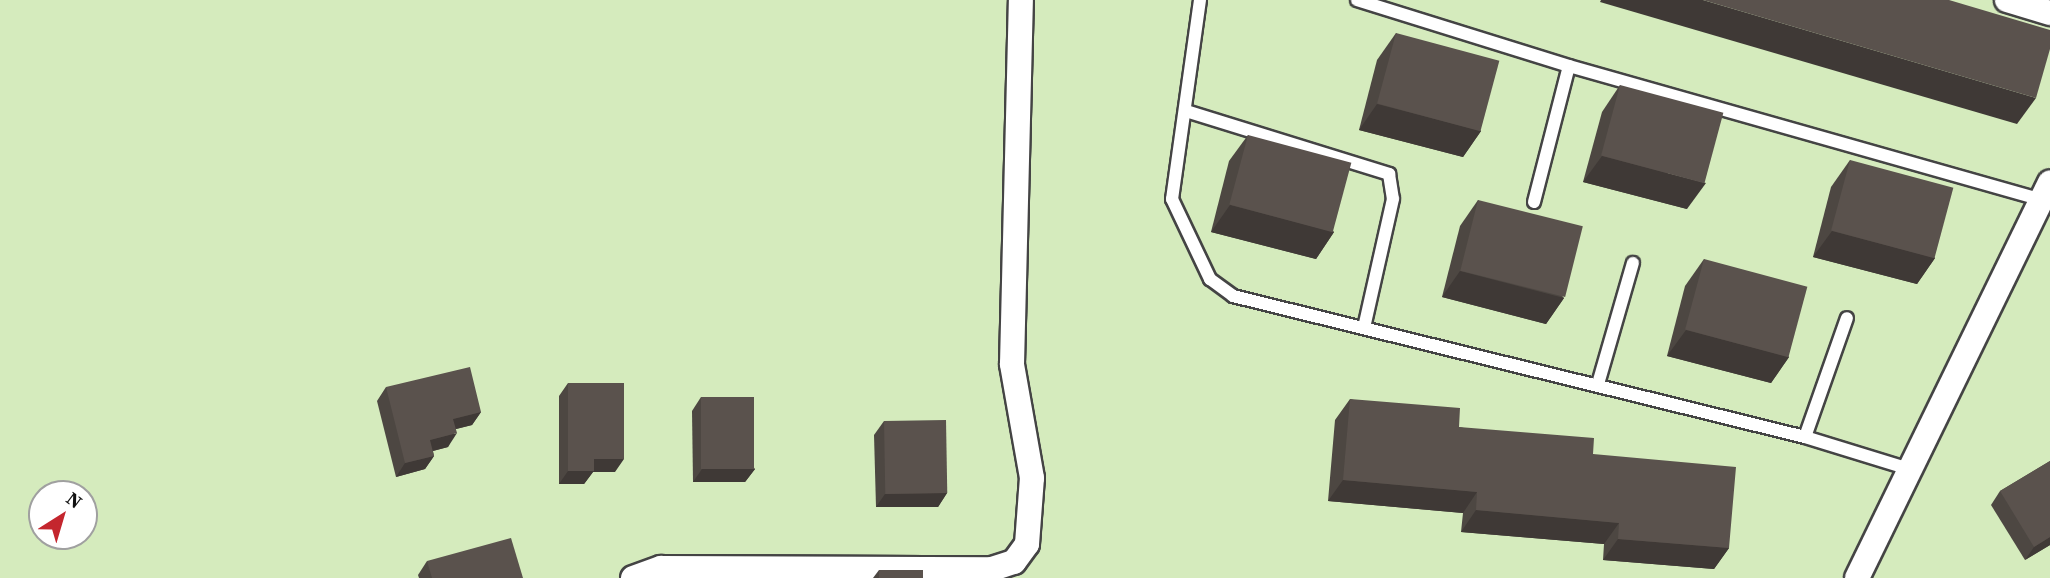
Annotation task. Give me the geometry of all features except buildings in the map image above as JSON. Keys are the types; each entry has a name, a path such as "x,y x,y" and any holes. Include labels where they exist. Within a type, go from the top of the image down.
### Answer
{"street":[{"path":"633,578 661,568 962,573 992,569 1014,562 1027,544 1032,478 1012,364 1021,0"},
{"path":"2007,0 2050,13"},
{"path":"1857,578 2046,192"}],"lane":[{"path":"1200,0 1172,199 1210,279 1233,296 1598,384 1805,437 1909,469"},
{"path":"1357,0 1569,66 2046,192"},
{"path":"1534,202 1569,66"},
{"path":"1186,111 1389,174 1393,199 1364,328"},
{"path":"1598,384 1633,263"},
{"path":"1805,437 1847,318"}],"green space":[{"path":"0,0 2050,0 2050,578 0,578"}]}
